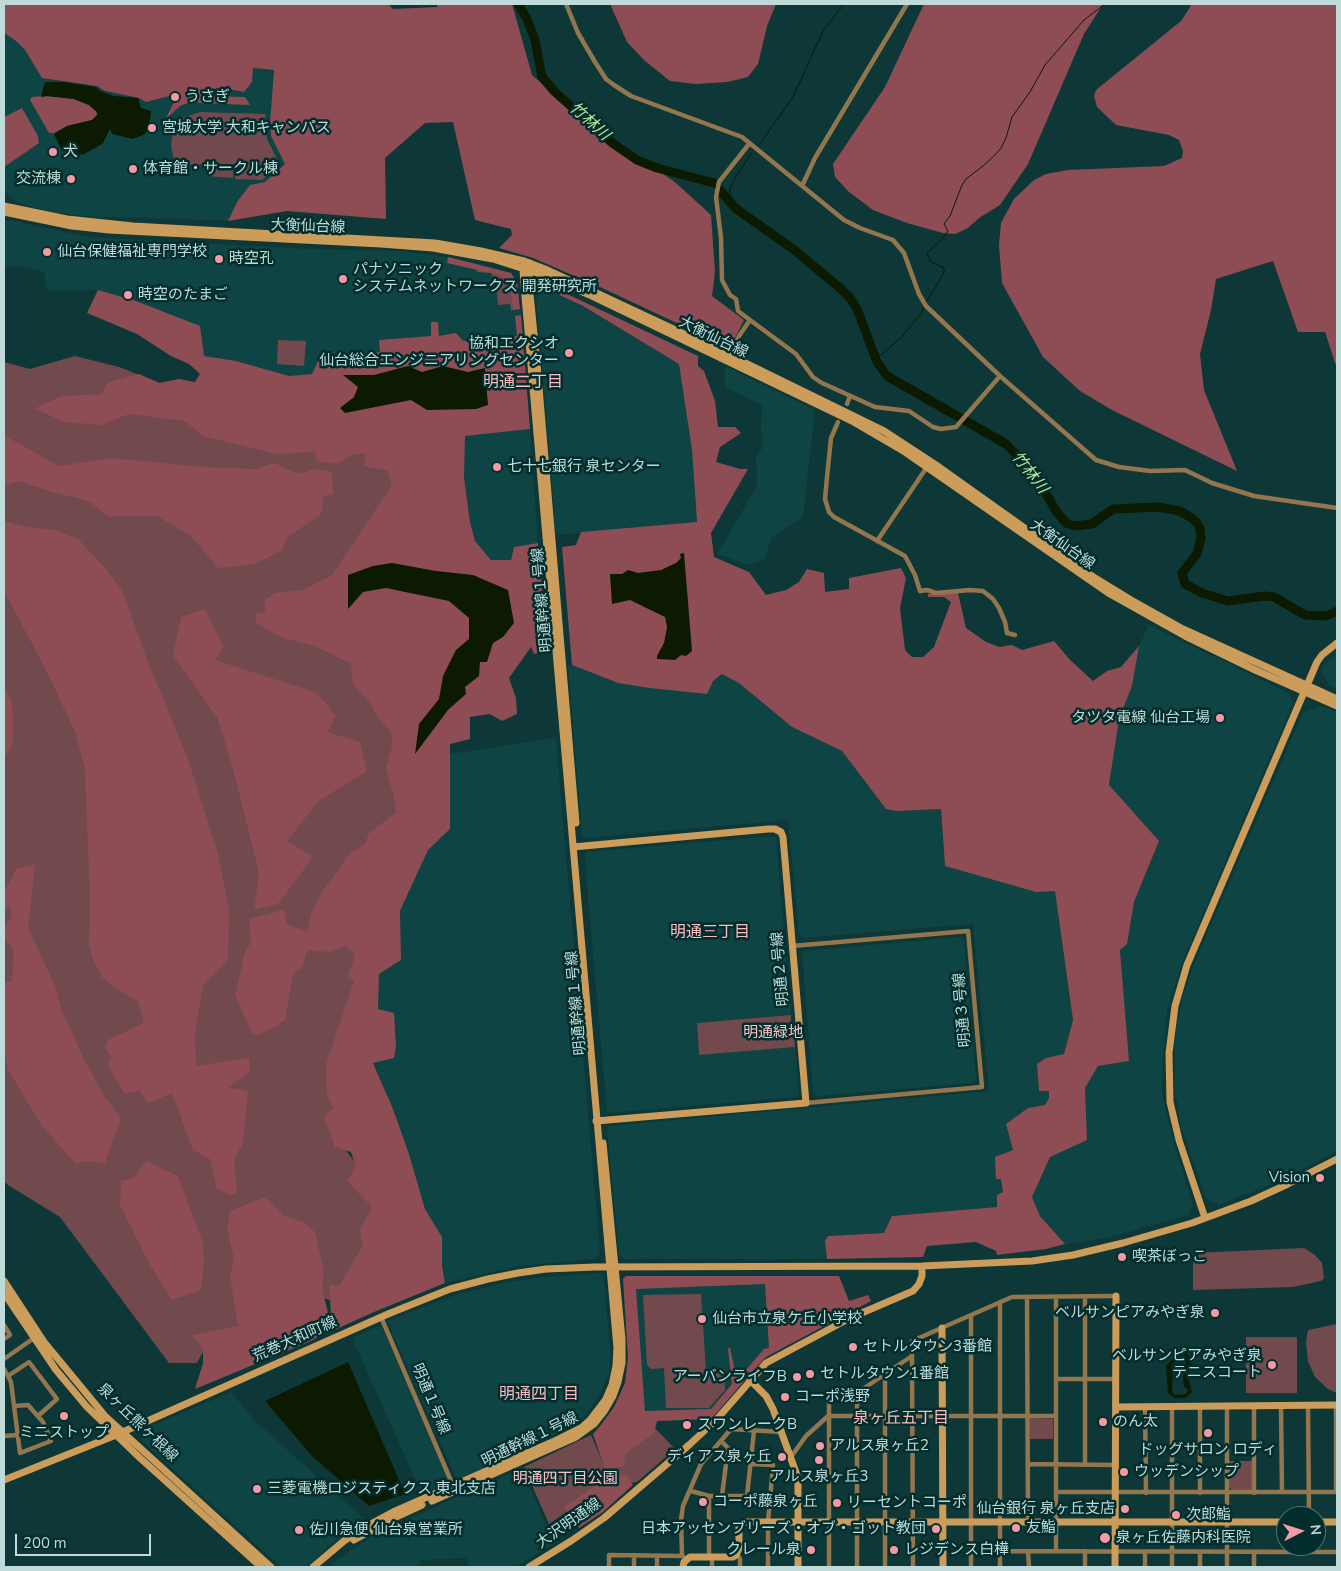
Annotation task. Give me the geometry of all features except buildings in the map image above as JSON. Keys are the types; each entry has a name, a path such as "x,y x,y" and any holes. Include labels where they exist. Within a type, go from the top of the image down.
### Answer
{"street":[{"path":"566,4 578,33 600,72 614,85 631,96 742,137 844,220 863,230 890,238 896,243 904,253 918,294 926,306 1000,376 1096,460 1119,467 1150,471 1185,470 1212,483 1254,496 1337,508"},
{"path":"802,186 815,158 907,4"},
{"path":"749,144 719,182 716,197 721,238 722,280 730,295 736,300 738,311 796,354 813,377 822,383 875,407 909,411 933,427 941,429 956,427 1000,376"},
{"name":"大衡仙台線","path":"4,206 59,218 133,226 458,245 570,280 884,431 940,467 1095,578 1183,629 1337,706"},
{"name":"大衡仙台線","path":"4,212 72,226 116,231 433,248 526,266 852,421 905,452 1110,594 1184,636 1306,689 1337,699"},
{"name":"明通幹線１号線","path":"454,1488 581,1428 590,1420 606,1399 612,1385 616,1366 612,1267 526,266"},
{"path":"731,356 739,336 750,320"},
{"path":"846,404 850,396"},
{"path":"838,422 831,438 824,499 834,518 904,556 915,575 920,591 927,590 936,593 970,590 983,591 993,599 999,608 1005,622 1006,633 1008,635 1015,635"},
{"path":"877,541 927,467"},
{"path":"1205,1218 1179,1140 1170,1102 1168,1053 1175,1006 1187,966 1306,689 1322,654 1337,643"},
{"name":"明通２号線","path":"575,847 768,829 778,830 783,837 806,1103"},
{"name":"明通３号線","path":"792,946 968,931 974,990 982,1087 806,1103"},
{"path":"599,1121 806,1103"},
{"name":"荒巻大和町線","path":"4,1480 119,1433 381,1317 450,1290 488,1279 546,1269 922,1266 1032,1261 1073,1255 1124,1243 1205,1218 1258,1198 1337,1159"},
{"name":"大沢明通線","path":"529,1567 572,1541 604,1518 689,1445 717,1419 766,1363 850,1318 913,1291 919,1284 922,1276 922,1266"},
{"name":"泉ヶ丘熊ヶ根線","path":"4,1281 32,1326 62,1366 119,1433 262,1567"},
{"name":"泉ヶ丘熊ヶ根線","path":"4,1293 34,1338 77,1396 270,1567"},
{"path":"1085,1296 1085,1465"},
{"path":"913,1567 912,1341 1012,1297 1116,1296 1115,1567"},
{"path":"1027,1297 1028,1522"},
{"path":"1056,1297 1056,1551"},
{"path":"1000,1302 1000,1567"},
{"path":"971,1316 971,1567"},
{"name":"明通１号線","path":"381,1317 454,1488"},
{"path":"4,1325 10,1335 4,1339"},
{"path":"942,1328 943,1567"},
{"path":"4,1359 34,1338"},
{"path":"857,1567 857,1393 912,1356"},
{"path":"8,1376 29,1362 57,1399 38,1416"},
{"path":"4,1369 11,1382 17,1434 20,1453 51,1440 38,1416 28,1404 14,1406"},
{"path":"885,1374 885,1567"},
{"path":"1056,1379 1116,1379"},
{"path":"750,1380 766,1396 782,1432 798,1478 798,1567"},
{"path":"829,1395 829,1567"},
{"path":"1281,1405 1282,1492"},
{"path":"1308,1405 1309,1506"},
{"path":"1056,1492 1337,1492 1337,1405 1116,1407"},
{"path":"1145,1406 1146,1493"},
{"path":"1172,1406 1172,1567"},
{"path":"1200,1406 1200,1493"},
{"path":"1227,1567 1228,1406"},
{"path":"1254,1406 1254,1493"},
{"path":"791,1457 806,1436 828,1416 1056,1416"},
{"path":"683,1567 683,1506 702,1464 731,1429 782,1432"},
{"path":"690,1491 709,1496 747,1496 754,1431"},
{"path":"4,1436 17,1434"},
{"path":"721,1441 728,1448 722,1496"},
{"path":"751,1464 774,1466 768,1522 768,1567"},
{"path":"1028,1464 1115,1465"},
{"path":"313,1567 344,1541 365,1527 393,1512 454,1488"},
{"path":"320,1567 347,1544 368,1531 454,1488"},
{"path":"709,1496 710,1557 712,1567"},
{"path":"609,1567 609,1555 733,1557 737,1554 739,1548 739,1526 741,1523 913,1521 1276,1522"},
{"path":"1000,1551 1276,1551"},
{"path":"1028,1551 1029,1567"},
{"path":"1085,1551 1085,1567"},
{"path":"1145,1552 1145,1567"},
{"path":"1200,1552 1200,1567"},
{"path":"1254,1552 1254,1567"},
{"path":"737,1554 740,1559 740,1567"},
{"path":"634,1555 634,1567"},
{"path":"657,1556 657,1567"}],"shaded area":[{"path":"4,4 388,4 393,9 437,7 437,4 512,4 532,75 573,110 676,183 711,215 715,272 712,296 744,320 730,348 600,287 533,258 499,248 512,235 511,229 475,220 453,122 425,123 385,158 386,219 287,211 228,221 237,202 250,185 265,182 285,164 271,136 270,123 274,70 253,68 252,82 244,92 220,88 211,90 212,96 245,97 250,105 199,103 196,100 180,106 166,118 173,104 178,99 177,94 146,102 139,98 105,91 97,86 42,78 25,50 4,33"},
{"path":"610,4 776,4 767,26 758,64 748,77 727,82 696,84 670,81 645,61 627,42"},
{"path":"924,4 1103,4 1084,34 1028,164 1000,205 979,218 968,228 955,234 943,233 907,223 873,210 849,192 835,177 833,164 885,87"},
{"path":"1191,4 1337,4 1337,366 1325,332 1298,332 1273,261 1216,279 1211,310 1200,354 1204,390 1237,471 1112,410 1080,391 1043,357 1002,283 999,245 1001,223 1014,199 1034,180 1046,174 1068,170 1164,166 1182,158 1183,151 1179,140 1169,135 1116,125 1097,107 1094,96 1096,90 1181,21"},
{"name":"宮城大学 大和キャンパス","path":"4,33 25,50 42,78 97,86 105,91 139,98 146,102 177,94 178,99 169,115 180,106 196,100 200,103 245,97 211,96 211,89 220,88 239,92 251,84 253,68 274,70 270,124 271,136 285,164 265,182 237,202 228,221 95,217 53,212 17,203 4,191 4,167 38,136 22,108 4,117"},
{"path":"45,82 64,82 96,87 100,91 114,96 138,98 141,108 151,111 149,129 145,134 133,139 112,134 110,129 103,143 82,155 73,157 66,149 61,149 54,134 67,126 92,120 98,113 89,105 74,99 41,97"},
{"path":"45,96 74,99 89,105 96,111 97,115 92,120 49,133 30,100 32,97"},
{"path":"22,108 38,136 39,143 4,167 4,117"},
{"path":"4,219 88,237 308,249 399,251 448,257 480,264 511,273 517,282 521,315 515,316 517,336 462,340 448,336 439,336 431,322 432,336 380,340 380,352 318,361 312,374 289,376 236,361 204,356 136,301 98,290 47,291 44,272 16,266 4,267"},
{"path":"448,257 511,273 517,282 520,309 513,310 509,281 499,275 447,263"},
{"path":"546,284 546,289 582,306 679,364 692,450 697,522 556,535 536,295"},
{"path":"546,284 698,356 698,366 704,371 715,401 718,427 735,427 741,433 720,447 716,462 740,469 748,469 711,533 714,557 749,572 766,595 786,590 799,582 807,569 824,573 825,592 849,589 849,578 901,568 906,578 900,608 905,650 912,657 923,657 934,647 951,602 944,597 928,597 928,594 958,593 966,628 986,642 999,647 1012,645 1022,650 1054,641 1070,660 1093,681 1107,671 1121,667 1139,646 1132,686 1119,719 1109,785 1159,841 1134,902 1127,944 1120,950 1129,1061 1098,1066 1085,1088 1087,1140 1050,1157 1032,1197 1040,1216 1065,1244 1046,1249 997,1255 996,1251 976,1242 927,1246 923,1257 827,1259 825,1241 828,1236 884,1233 892,1216 997,1207 997,1195 1003,1192 1001,1179 996,1179 995,1157 1013,1150 1006,1124 1028,1108 1045,1105 1049,1098 1049,1091 1039,1091 1037,1064 1046,1058 1064,1054 1073,1020 1055,891 1036,892 945,866 941,809 897,811 886,809 842,751 792,727 739,683 722,674 713,681 707,694 618,683 572,665 562,547 576,545 581,532 697,522 692,450 679,364 583,306 546,289"},
{"path":"98,290 136,301 200,326 204,356 236,361 289,376 312,374 318,361 380,352 379,340 431,336 431,322 438,322 439,336 456,333 462,340 486,348 505,346 508,337 517,336 515,316 521,315 530,429 465,436 464,477 470,522 475,541 491,560 511,560 514,547 538,543 549,651 534,654 531,647 509,678 516,698 517,714 502,721 490,714 470,717 470,739 450,744 450,829 428,850 400,911 401,960 379,974 378,1009 394,1013 396,1047 394,1058 373,1063 393,1109 409,1154 425,1209 442,1237 442,1266 445,1283 332,1331 329,1284 339,1286 363,1246 360,1230 372,1207 347,1181 356,1167 351,1152 335,1147 324,1117 333,1108 327,1095 326,1065 354,981 348,977 355,955 346,945 330,952 307,950 302,968 293,974 285,1020 258,1035 253,1035 235,995 245,953 251,942 249,919 284,910 287,924 307,932 311,914 322,892 350,853 365,844 369,833 396,813 394,796 386,769 392,747 392,734 377,716 370,702 353,685 351,664 315,646 283,638 256,623 255,614 265,612 265,600 275,593 302,590 332,575 392,485 387,470 363,466 366,454 354,454 336,464 317,461 315,452 277,454 203,436 185,421 129,414 101,425 66,422 34,409 61,396 102,394 107,383 139,374 159,383 179,379 195,382 200,374 189,364 171,356 137,334 87,313"},
{"path":"408,366 422,372 443,366 468,372 485,368 488,405 476,409 427,410 411,400 345,413 340,408 354,397 358,387 343,375 374,375"},
{"path":"725,366 815,410 803,517 772,537 764,560 749,565 717,554 757,486 756,457 763,447 761,427 762,406 725,387"},
{"path":"530,429 538,543 514,547 511,560 492,560 475,542 470,522 464,477 464,436"},
{"path":"4,437 59,466 111,458 205,467 255,469 274,463 299,474 315,469 332,472 333,494 324,496 321,514 285,539 283,550 254,564 218,568 191,536 157,516 108,516 89,501 49,491 20,481 4,485"},
{"path":"4,521 26,527 56,530 78,539 106,569 123,592 146,657 188,759 218,854 229,909 228,961 203,985 195,1032 196,1066 249,1058 250,1071 228,1088 248,1091 243,1143 234,1159 237,1192 230,1195 217,1188 210,1159 193,1150 172,1093 148,1103 139,1091 124,1093 108,1065 111,1056 105,1048 108,1040 144,1023 138,1001 115,988 102,977 93,959 89,945 90,898 85,769 75,731 44,666 4,591"},
{"path":"684,553 692,651 686,656 681,655 675,660 657,659 664,643 667,627 665,617 630,600 612,604 610,574 622,574 628,570 638,573 661,570 676,563 681,558 680,554"},
{"path":"392,563 473,575 508,590 514,623 503,637 493,643 487,662 480,662 479,676 465,687 466,694 448,710 415,754 419,724 439,699 443,676 456,650 469,639 469,618 449,601 386,588 363,592 348,609 348,575 373,566"},
{"path":"205,609 224,647 215,660 317,693 336,716 327,732 360,742 367,771 318,801 287,841 313,857 278,904 254,910 259,873 232,765 217,717 173,656 181,617"},
{"path":"1149,625 1289,693 1293,704 1181,966 1167,1010 1162,1094 1174,1143 1193,1204 1188,1215 1110,1237 1065,1244 1040,1216 1032,1197 1050,1157 1087,1140 1085,1088 1098,1066 1129,1061 1120,949 1127,944 1134,902 1159,841 1109,786 1119,719 1132,686 1139,646"},
{"path":"1337,654 1337,689 1329,685 1322,671 1323,666"},
{"path":"568,664 618,683 707,694 713,681 722,674 739,683 792,727 842,751 886,809 897,811 941,809 945,866 1036,892 1055,890 1073,1020 1064,1054 1046,1058 1040,1091 1050,1090 1049,1098 1045,1105 1028,1108 1013,1150 996,1179 1001,1179 1003,1192 997,1207 893,1216 885,1233 828,1236 825,1241 827,1259 625,1259 619,1254 607,1129 609,1126 989,1091 973,924 803,938 799,933 788,820 586,838 582,836"},
{"path":"4,686 12,702 13,740 9,752 4,756"},
{"path":"1322,706 1337,712 1337,1151 1282,1180 1219,1205 1206,1199 1181,1127 1175,1094 1176,1027 1182,999 1194,964 1303,712"},
{"path":"556,738 600,1252 596,1259 519,1266 445,1283 442,1266 442,1237 425,1209 409,1154 373,1062 394,1057 396,1047 378,1009 379,974 401,960 400,911 428,850 450,829 450,754"},
{"path":"776,837 791,1015 697,1023 699,1055 795,1047 799,1094 797,1097 607,1113 588,897 585,856 587,852"},
{"path":"35,865 28,928 56,988 61,1009 84,1059 104,1096 121,1118 105,1163 89,1161 75,1163 43,1127 8,1070 4,1051 4,983 12,981 14,951 4,938 4,928 12,916 10,904 4,911 4,892 17,868"},
{"path":"961,937 964,939 976,1080 973,1083 816,1096 813,1092 802,951"},
{"path":"146,1161 178,1176 203,1243 204,1263 201,1290 172,1300 149,1263 120,1205 121,1181 135,1177"},
{"path":"265,1197 284,1216 303,1222 315,1232 324,1271 322,1288 330,1329 311,1341 195,1389 203,1363 203,1348 192,1335 238,1326 230,1276 234,1257 227,1230 230,1211"},
{"path":"599,1273 604,1278 610,1350 609,1373 597,1400 583,1417 571,1427 457,1480 387,1321 458,1294 499,1284 536,1278"},
{"path":"626,1276 839,1276 849,1301 868,1295 871,1301 766,1357 750,1374 746,1370 764,1349 769,1348 765,1284 636,1289 645,1411 711,1409 732,1384 728,1349 730,1347 734,1367 745,1380 713,1417 709,1419 657,1421 654,1433 625,1454 624,1466 605,1469 593,1434 614,1407 625,1383 628,1358 623,1279"},
{"name":"仙台市立泉ケ丘小学校","path":"766,1282 772,1353 767,1355 710,1417 640,1420 632,1286"},
{"path":"381,1325 449,1482 422,1494 352,1338"},
{"path":"1182,1351 1188,1354 1191,1365 1188,1377 1192,1392 1185,1398 1175,1398 1168,1393 1166,1366 1178,1352","holes":["1181,1355 1185,1357 1186,1363 1183,1378 1184,1386 1188,1390 1186,1394 1175,1395 1172,1392 1173,1367 1171,1366"]},
{"path":"348,1362 405,1494 369,1506 313,1457 265,1401"},
{"path":"231,1392 255,1421 366,1520 333,1543 306,1567 281,1567 141,1440 142,1430"},
{"path":"522,1468 554,1544 515,1567 469,1567 466,1558 421,1560 418,1567 329,1567 336,1560 373,1536"},
{"path":"627,1475 633,1485 603,1512 579,1528 564,1507 607,1478"}],"green space":[{"path":"201,112 265,114 267,139 277,159 273,171 262,180 235,179 235,165 233,166 233,178 207,176 207,165 175,164 171,146 173,130 184,117"},
{"path":"477,269 491,273 477,272"},
{"path":"491,273 509,281 513,310 511,310 510,304 498,305 495,276 492,276"},
{"path":"278,340 306,341 304,366 277,364"},
{"path":"75,356 119,367 193,396 383,441 403,487 356,661 398,728 401,815 359,952 340,1143 362,1171 377,1205 369,1246 334,1302 316,1295 209,1341 197,1363 169,1363 60,1217 4,1181 4,362 30,369"},
{"name":"明通緑地","path":"791,1015 795,1047 699,1055 697,1023"},
{"path":"1304,1248 1315,1255 1322,1263 1324,1278 1321,1281 1293,1287 1193,1290 1193,1253"},
{"path":"701,1294 706,1371 724,1369 725,1390 709,1408 666,1408 664,1368 651,1369 647,1365 643,1295"},
{"path":"1337,1324 1337,1393 1328,1389 1315,1377 1308,1361 1306,1342 1308,1330"},
{"name":"ベルサンピアみやぎ泉 テニスコート","path":"1246,1337 1297,1337 1297,1393 1246,1393"},
{"path":"1030,1418 1053,1419 1053,1439 1030,1439"},
{"name":"明通四丁目公園","path":"653,1426 675,1449 637,1482 602,1487 549,1524 524,1467 591,1435 603,1463"},
{"path":"1229,1461 1252,1461 1252,1490 1232,1490 1229,1487"}],"waterway":[{"name":"竹林川","path":"518,4 527,19 535,40 542,77 555,92 611,142 637,160 657,168 714,183"},
{"path":"759,145 793,97 823,31 844,4"},
{"path":"926,302 944,272 944,268 931,262 927,253 948,231 944,224 950,216 962,185 966,179 983,166 1001,148 1012,117 1030,92 1045,65 1084,20 1105,4"},
{"path":"730,202 730,188 752,152"},
{"name":"竹林川","path":"720,190 735,208 793,249 850,298 857,309 877,362 887,376 1006,444 1029,468 1056,511 1066,523 1075,526 1092,524 1113,509 1158,507 1180,511 1197,523 1201,538 1197,554 1182,573 1185,584 1202,593 1228,601 1265,596 1274,597 1305,615 1326,616 1337,611"},
{"path":"876,359 901,338 922,312 924,306"}],"place":[{"name":"うさぎ","path":"175,97"},
{"name":"宮城大学 大和キャンパス","path":"152,128"},
{"name":"犬","path":"53,152"},
{"name":"体育館・サークル棟","path":"133,169"},
{"name":"交流棟","path":"71,179"},
{"name":"仙台保健福祉専門学校","path":"47,252"},
{"name":"時空孔","path":"219,259"},
{"name":"パナソニック システムネットワークス 開発研究所","path":"343,279"},
{"name":"時空のたまご","path":"128,295"},
{"name":"協和エクシオ 仙台総合エンジニアリングセンター","path":"569,353"},
{"name":"七十七銀行 泉センター","path":"497,467"},
{"name":"タツタ電線 仙台工場","path":"1220,718"},
{"name":"Vision","path":"1320,1178"},
{"name":"喫茶ぼっこ","path":"1122,1257"},
{"name":"ベルサンピアみやぎ泉","path":"1215,1313"},
{"name":"仙台市立泉ケ丘小学校","path":"702,1319"},
{"name":"セトルタウン3番館","path":"853,1347"},
{"name":"ベルサンピアみやぎ泉 テニスコート","path":"1272,1365"},
{"name":"セトルタウン1番館","path":"810,1374"},
{"name":"アーバンライフB","path":"797,1377"},
{"name":"コーポ浅野","path":"785,1397"},
{"name":"ミニストップ","path":"64,1416"},
{"name":"のん太","path":"1103,1422"},
{"name":"スワンレークB","path":"687,1425"},
{"name":"ドッグサロン ロディ","path":"1208,1433"},
{"name":"アルス泉ヶ丘2","path":"820,1446"},
{"name":"ディアス泉ヶ丘","path":"782,1457"},
{"name":"アルス泉ヶ丘3","path":"819,1460"},
{"name":"ウッデンシップ","path":"1124,1472"},
{"name":"三菱電機ロジスティクス 東北支店","path":"257,1489"},
{"name":"コーポ藤泉ヶ丘","path":"703,1502"},
{"name":"リーセントコーポ","path":"837,1503"},
{"name":"仙台銀行 泉ヶ丘支店","path":"1125,1509"},
{"name":"次郎鮨","path":"1176,1515"},
{"name":"友鮨","path":"1016,1528"},
{"name":"日本アッセンブリーズ・オブ・ゴット教団","path":"936,1529"},
{"name":"佐川急便 仙台泉営業所","path":"299,1530"},
{"name":"泉ヶ丘佐藤内科医院","path":"1105,1538"},
{"name":"クレール泉","path":"811,1550"},
{"name":"レジデンス白樺","path":"894,1550"}],"district":[{"name":"明通二丁目","path":"523,383"},
{"name":"明通三丁目","path":"710,933"},
{"name":"明通四丁目","path":"539,1395"},
{"name":"泉ヶ丘五丁目","path":"901,1419"}]}
